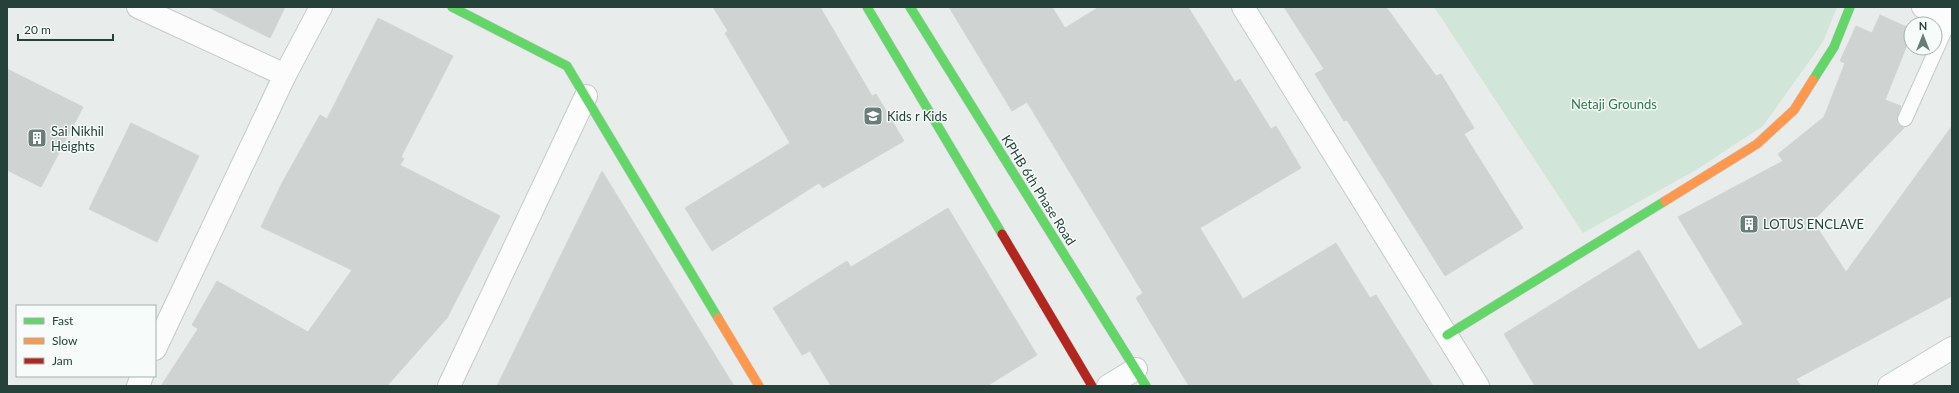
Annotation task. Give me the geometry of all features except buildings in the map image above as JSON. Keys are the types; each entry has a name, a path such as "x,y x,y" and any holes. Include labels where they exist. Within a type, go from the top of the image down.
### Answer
{"street":[{"path":"138,7 285,75"},
{"path":"156,347 285,75 321,7"},
{"path":"452,7 567,66 759,386"},
{"path":"867,7 1092,386"},
{"name":"KPHB 6th Phase Road","path":"910,7 1141,378"},
{"path":"1243,7 1478,386"},
{"path":"1447,335 1757,144 1794,110 1834,47 1850,7"},
{"path":"1923,7 1951,19"},
{"path":"449,386 586,96"},
{"path":"1889,386 1952,348"},
{"path":"1108,386 1141,378"}],"lane":[{"path":"1905,119 1951,19"}],"green space":[{"name":"Netaji Grounds","path":"1434,7 1837,7 1823,42 1763,126 1696,170 1583,233"}],"traffic: fast":[{"path":"452,7 567,66 718,318"},
{"path":"867,7 1002,234"},
{"path":"910,7 1146,386"},
{"path":"1813,80 1834,47 1850,7"},
{"path":"1447,335 1665,201"}],"traffic: slow":[{"path":"1665,201 1757,144 1794,110 1813,80"},
{"path":"718,318 759,386"}],"traffic: jam":[{"path":"1002,234 1092,386"}],"place":[{"name":"Kids r Kids","path":"873,116"},
{"name":"Sai Nikhil Heights","path":"37,138"},
{"name":"LOTUS ENCLAVE","path":"1749,224"}]}
